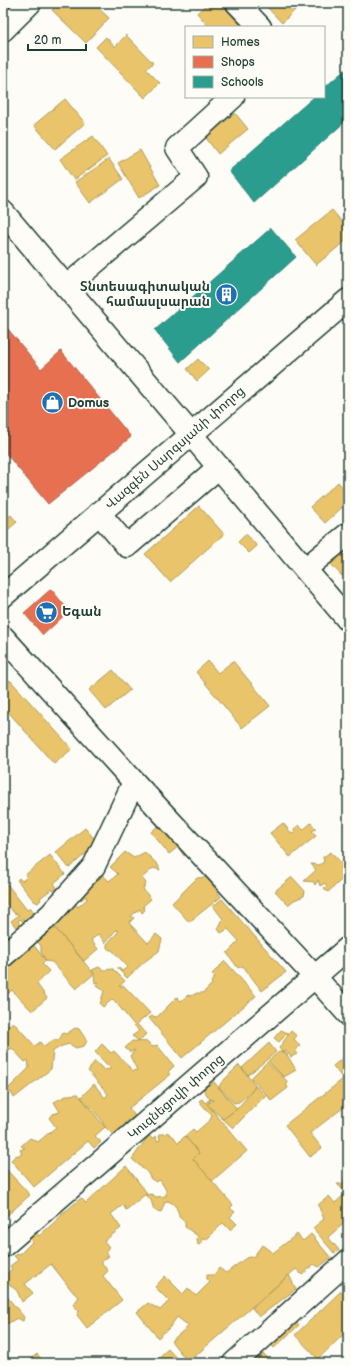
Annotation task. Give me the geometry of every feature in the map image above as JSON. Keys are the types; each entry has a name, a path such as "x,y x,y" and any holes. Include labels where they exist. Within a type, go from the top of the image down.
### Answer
{"main road":[{"path":"3,30 30,3"},
{"path":"237,3 259,26"},
{"path":"66,287 196,177 177,148 232,98"},
{"path":"3,212 348,620"},
{"name":"Վազգեն Սարգսյանի փողոց","path":"3,596 348,300"},
{"path":"99,514 127,546 219,467"},
{"path":"305,569 348,534"},
{"path":"3,637 134,782 348,1014"},
{"path":"3,956 50,915 94,866 134,782"},
{"name":"Կուզնեցովի փողոց","path":"3,1246 348,948"},
{"path":"234,1363 348,1261"}],"building: Homes":[{"path":"58,3 93,3 109,18 86,43 52,10"},
{"path":"208,3 223,3 244,26 208,26 197,13"},
{"path":"263,3 298,3 300,5 282,23"},
{"path":"126,35 153,63 146,69 160,83 145,98 96,47 106,37 115,47"},
{"path":"65,99 85,123 55,149 34,125"},
{"path":"235,113 248,129 218,154 206,138"},
{"path":"93,136 107,156 74,180 60,159"},
{"path":"140,150 160,185 139,198 118,163"},
{"path":"109,159 123,179 90,203 75,182"},
{"path":"332,210 348,229 348,239 316,265 295,240"},
{"path":"198,359 209,370 197,381 187,369"},
{"path":"338,482 348,493 348,502 325,523 310,507"},
{"path":"199,506 224,534 170,582 145,554"},
{"path":"11,515 17,522 3,534 3,521"},
{"path":"246,534 257,546 249,553 238,542"},
{"path":"348,545 348,571 342,576 329,562"},
{"path":"208,661 218,673 233,661 270,706 242,728 196,672"},
{"path":"113,670 130,690 106,710 89,690"},
{"path":"10,680 72,749 54,764 3,706 3,686"},
{"path":"152,814 188,853 184,856 178,847 169,854 151,832 158,826"},
{"path":"283,823 292,834 295,833 294,829 299,825 303,830 311,823 316,829 312,831 316,836 290,857 270,833"},
{"path":"85,828 98,843 69,868 56,852"},
{"path":"125,852 134,858 145,852 158,865 160,870 153,868 142,878 146,883 143,889 151,899 143,906 145,910 142,913 140,909 131,916 134,918 129,923 148,943 156,934 162,939 159,951 144,962 127,978 118,969 118,967 122,971 128,967 112,950 107,948 107,944 119,931 116,930 105,943 99,934 91,940 98,949 84,961 57,930 51,917 57,912 64,918 68,915 67,912 74,902 78,907 87,899 86,896 81,900 83,894 101,873 109,881 118,874 110,867"},
{"path":"331,852 348,870 348,874 328,892 324,888 327,886 325,883 320,886 318,880 315,885 314,882 304,881 316,870 311,864 319,865 324,862 323,857"},
{"path":"50,855 65,874 54,883 57,888 53,891 52,889 40,898 41,900 38,903 34,901 17,880 19,878 22,881 27,877 25,875"},
{"path":"207,877 221,897 189,922 172,903 197,878"},
{"path":"292,877 305,891 304,896 294,900 288,905 275,891"},
{"path":"7,884 27,910 30,907 34,912 26,919 25,917 23,918 25,921 23,922 20,919 18,922 22,926 17,929 11,921 19,915 14,913 3,900 3,887"},
{"path":"222,899 286,972 262,991 243,966 238,968 227,953 239,941 228,929 221,933 218,929 223,919 213,906"},
{"path":"52,927 57,930 94,974 76,989 52,962 46,961 41,952 41,946 36,940"},
{"path":"29,939 46,961 42,964 49,971 37,984 47,998 32,1011 12,990 3,999 3,968 17,956"},
{"path":"225,961 256,996 182,1058 149,1018 152,1016 157,1017 177,997 181,1001 188,995 191,996 197,993 203,993 212,984 211,982 215,977 212,974"},
{"path":"99,967 103,970 113,969 125,981 119,986 124,986 150,1013 137,1024 146,1034 139,1041 132,1036 139,1031 113,999 103,1007 100,1004 104,991 96,985 99,982 95,983 92,970"},
{"path":"13,1022 35,1046 40,1042 44,1047 53,1040 59,1040 63,1033 66,1034 75,1028 79,1029 87,1041 84,1046 76,1048 69,1044 53,1051 51,1069 14,1098 11,1092 8,1095 3,1095 3,1083 9,1088 29,1068 28,1060 25,1062 12,1048 9,1050 3,1042 3,1030"},
{"path":"281,1030 288,1033 279,1042 274,1038"},
{"path":"291,1031 297,1036 294,1039 300,1046 295,1050 297,1054 291,1057 286,1051 282,1052 279,1048"},
{"path":"132,1041 148,1042 152,1047 157,1045 174,1066 168,1072 170,1075 129,1108 135,1116 125,1123 127,1126 114,1135 105,1127 101,1119 81,1097 94,1084 105,1098 108,1094 88,1071 95,1061 104,1070 111,1069 95,1052 102,1044 111,1053 114,1051 133,1071 137,1070 130,1056 135,1050 130,1052 125,1048"},
{"path":"269,1043 276,1052 248,1075 242,1068"},
{"path":"279,1052 286,1053 296,1070 284,1077 268,1061"},
{"path":"348,1054 348,1104 310,1133 322,1148 310,1157 285,1125 343,1079 333,1066"},
{"path":"267,1062 288,1082 286,1083 288,1088 271,1101 251,1078"},
{"path":"239,1065 255,1085 253,1090 239,1102 234,1103 219,1087 221,1083"},
{"path":"214,1082 237,1109 223,1119 207,1104 214,1100 210,1099 203,1089"},
{"path":"256,1086 265,1096 233,1128 223,1119 237,1109"},
{"path":"78,1094 105,1127 95,1136 101,1142 94,1148 88,1141 34,1187 11,1160 15,1156 22,1154 20,1150 25,1148 21,1146 30,1138 38,1142 56,1127 49,1118 52,1114 60,1112 54,1102 68,1095"},
{"path":"202,1099 205,1103 210,1099 211,1100 207,1104 247,1151 212,1181 193,1159 199,1153 185,1136 193,1129 196,1132 210,1120 212,1116 199,1101"},
{"path":"167,1132 174,1137 178,1143 185,1136 199,1153 193,1159 233,1205 230,1208 235,1212 230,1217 237,1224 230,1230 223,1223 206,1240 202,1238 202,1243 198,1245 198,1236 185,1227 185,1222 179,1217 176,1207 172,1203 168,1201 165,1202 161,1212 154,1210 151,1200 145,1195 151,1194 156,1197 166,1196 166,1190 160,1180 156,1182 151,1179 147,1172 132,1159 149,1135 152,1139 156,1136 157,1141 160,1140 159,1134 166,1134"},
{"path":"126,1166 147,1193 126,1210 123,1205 111,1214 121,1228 104,1241 109,1247 106,1252 109,1256 101,1262 108,1271 103,1276 122,1300 87,1328 77,1315 79,1311 73,1305 79,1297 73,1292 51,1264 25,1284 33,1293 22,1302 17,1291 7,1282 5,1275 12,1269 10,1266 18,1260 14,1256 21,1253 32,1242 27,1237 34,1230 39,1236 60,1217 62,1213 81,1198 86,1203"},
{"path":"5,1168 30,1195 3,1219 3,1171"},
{"path":"348,1173 348,1220 328,1237 339,1250 334,1253 313,1228 324,1219 318,1205 329,1196 335,1203 346,1193 337,1184 343,1184"},
{"path":"297,1234 303,1241 311,1234 331,1258 319,1267 314,1264 302,1275 296,1269 188,1362 171,1341 189,1326 177,1317 170,1327 158,1338 137,1312 148,1303 160,1310 169,1301 155,1287 165,1276 183,1294 188,1288 196,1296 210,1282 207,1279 207,1275 214,1275 219,1268 226,1273 246,1258 254,1256 262,1245 273,1253"},
{"path":"289,1275 296,1289 259,1317 252,1308"},
{"path":"341,1291 348,1299 348,1330 318,1359 295,1335"},
{"path":"3,1292 24,1317 23,1321 17,1318 7,1324 3,1320"},
{"path":"289,1314 299,1325 274,1348 264,1337"},
{"path":"168,1349 181,1363 164,1363 159,1357"},
{"path":"37,1354 45,1363 26,1363"},
{"path":"264,1354 272,1363 253,1362"}],"building: Shops":[{"name":"Domus","path":"3,323 41,369 61,351 131,437 48,504 3,450"},
{"name":"Եգան","path":"51,589 69,611 43,635 24,613"}],"building: Schools":[{"path":"346,69 348,71 348,119 254,203 229,171 313,98 325,98 325,87"},
{"name":"Տնտեսագիտական համասլսարան","path":"271,228 296,257 180,362 155,330"}],"place":[{"name":"Տնտեսագիտական համասլսարան","path":"226,294"},
{"name":"Domus","path":"53,403"},
{"name":"Եգան","path":"47,612"}]}
